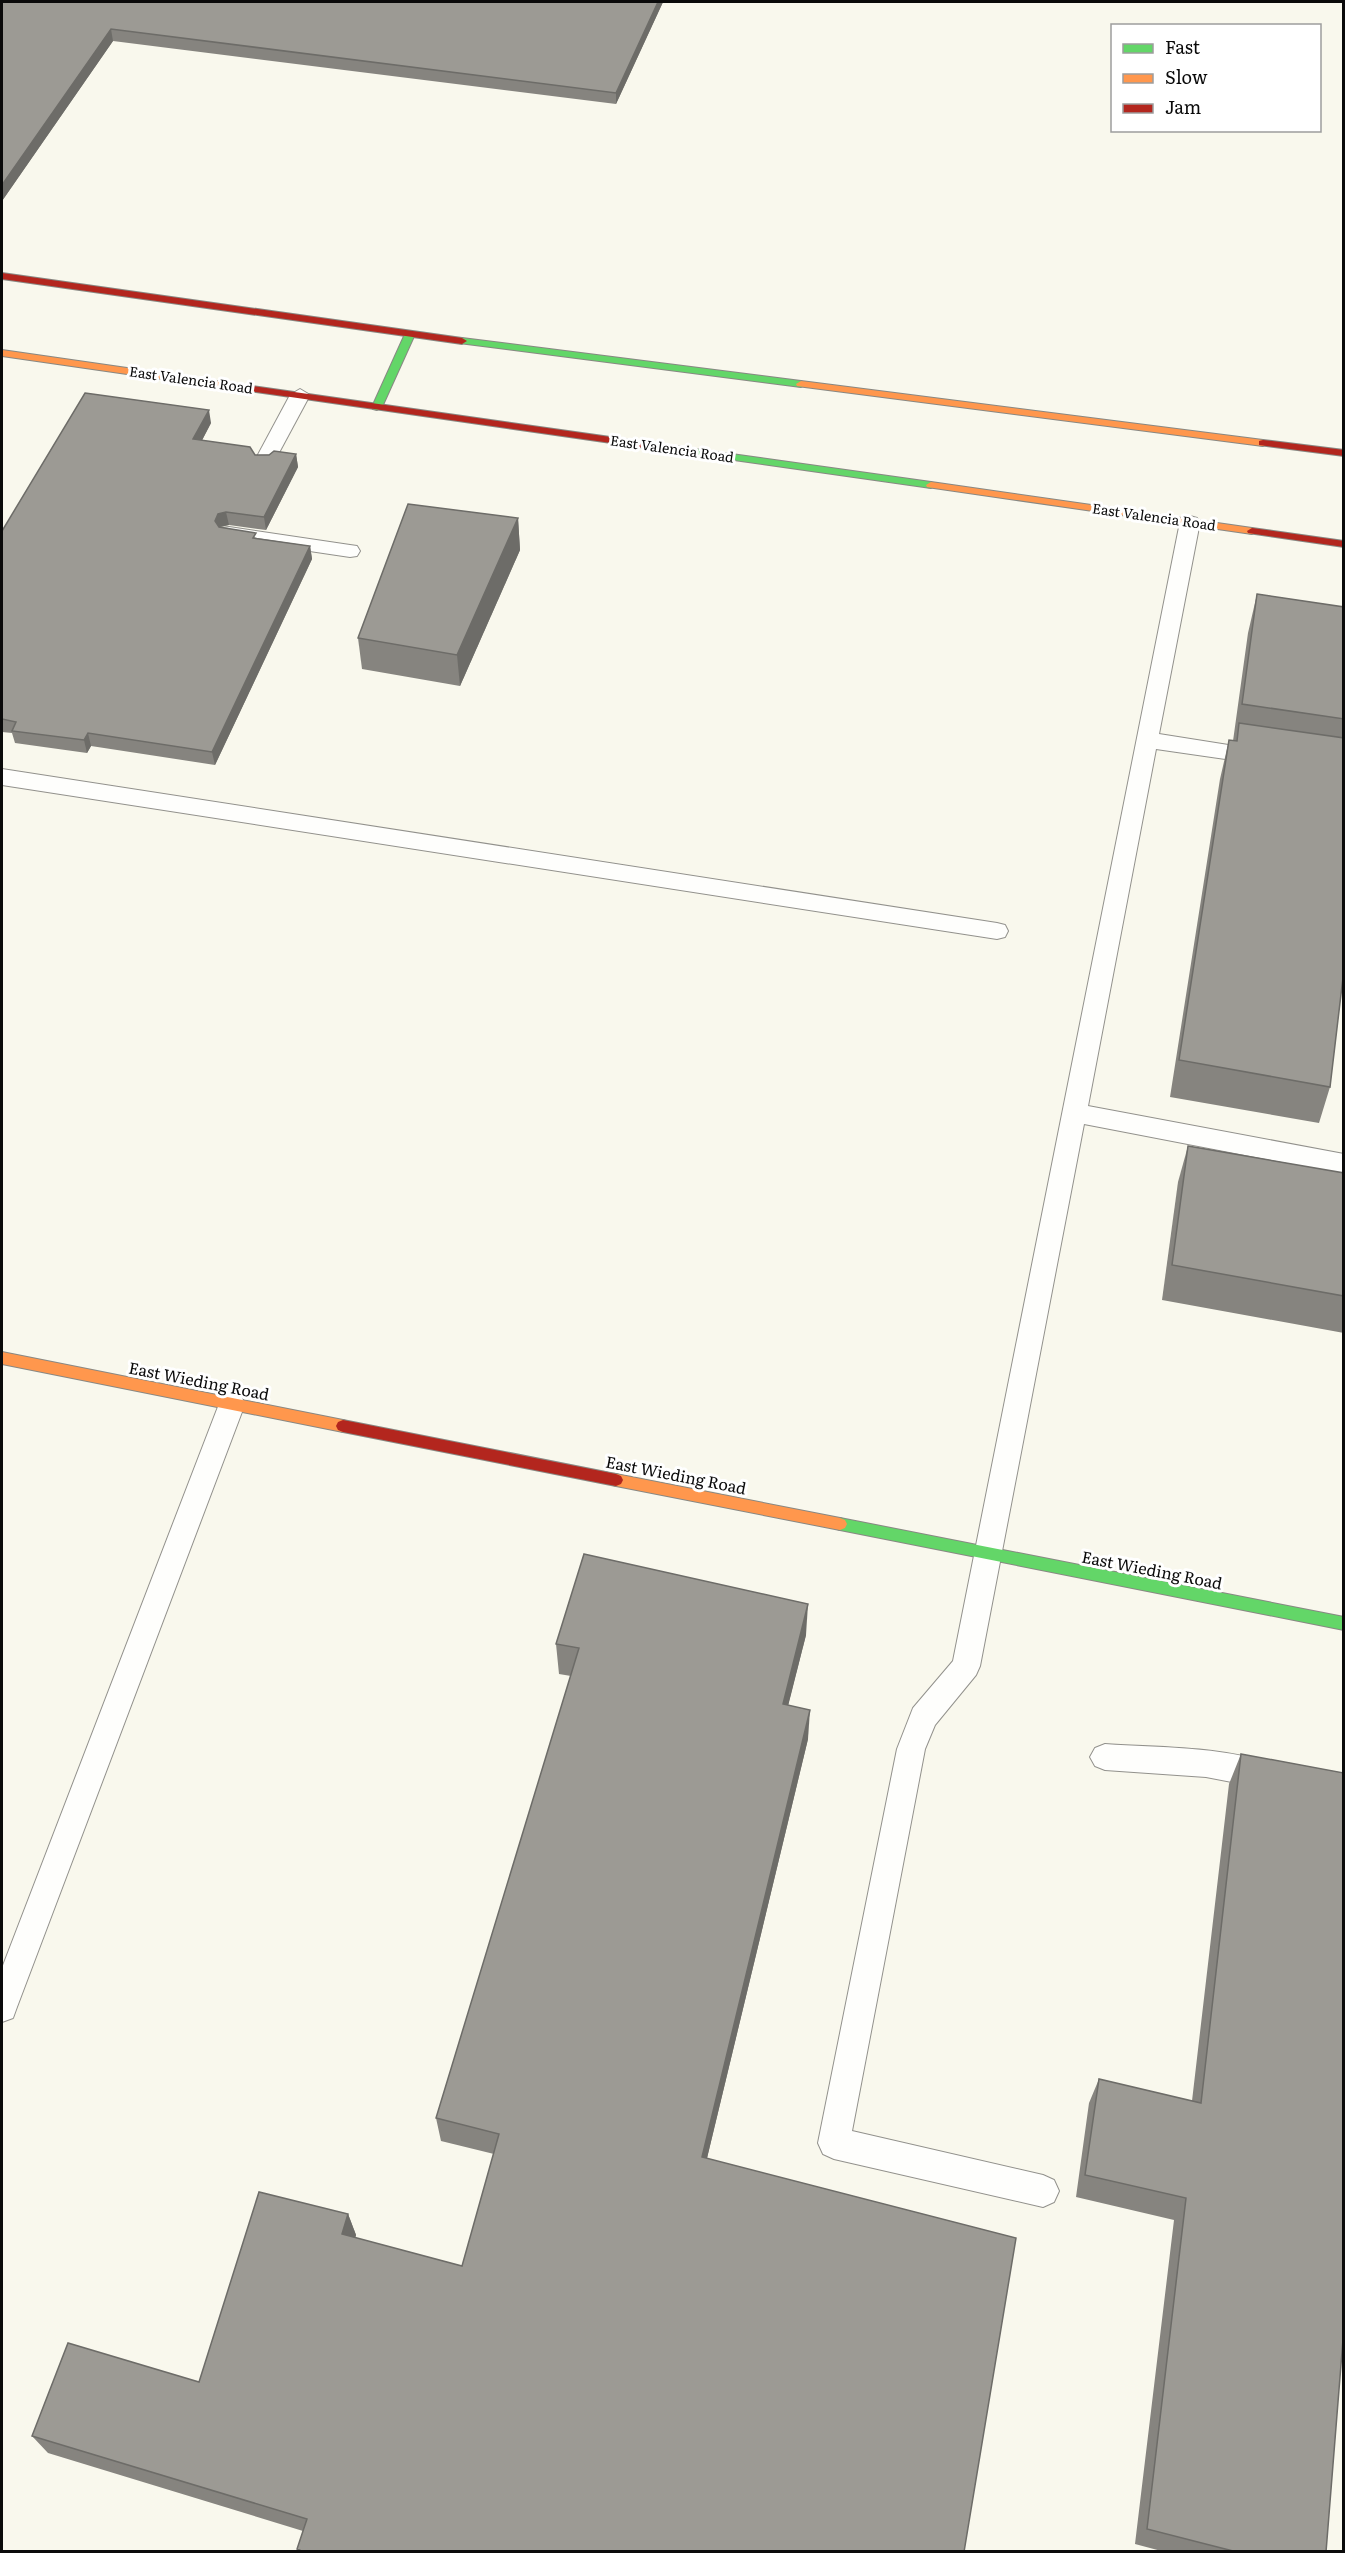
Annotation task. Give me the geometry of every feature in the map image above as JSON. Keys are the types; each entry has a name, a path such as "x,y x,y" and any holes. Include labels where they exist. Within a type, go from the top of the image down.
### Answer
{"main road":[{"path":"2,276 410,334 1344,453"},
{"path":"377,406 410,334"},
{"name":"East Valencia Road","path":"2,353 1344,544"},
{"name":"East Wieding Road","path":"2,1358 1344,1624"}],"lane":[{"path":"264,462 300,396"},
{"path":"1043,2191 834,2143 911,1749 922,1717 966,1666 990,1554 1073,1113 1190,522"},
{"path":"229,533 350,551"},
{"path":"1147,740 1286,761"},
{"path":"2,777 997,931"},
{"path":"1073,1113 1344,1164"},
{"path":"2,2007 232,1404"},
{"path":"1105,1757 1206,1764 1298,1782"}],"building":[{"path":"2,2 658,2 616,93 111,29 2,185"},
{"path":"85,393 209,410 193,439 250,447 255,455 269,455 274,451 296,454 264,517 226,512 218,514 215,521 219,527 256,533 253,538 310,546 212,752 88,733 84,740 12,731 16,722 2,719 2,531"},
{"path":"408,504 518,518 457,655 358,638"},
{"path":"1257,594 1344,607 1344,719 1242,704"},
{"path":"1239,723 1344,738 1344,969 1330,1087 1179,1060 1229,740 1237,741"},
{"path":"1188,1146 1344,1173 1344,1296 1172,1265"},
{"path":"584,1554 808,1604 783,1704 810,1710 702,2157 1016,2238 964,2552 304,2552 297,2549 307,2519 32,2436 68,2343 199,2382 259,2192 348,2214 342,2234 462,2266 499,2134 436,2118 579,1648 556,1644"},
{"path":"1241,1754 1344,1773 1344,2327 1326,2552 1237,2552 1147,2529 1186,2198 1085,2175 1099,2079 1201,2103"}],"traffic: fast":[{"path":"377,407 410,334"},
{"path":"462,341 801,384"},
{"path":"674,449 931,485"},
{"path":"840,1524 1344,1624"}],"traffic: slow":[{"path":"2,353 245,388"},
{"path":"801,384 1263,443"},
{"path":"931,485 1252,531"},
{"path":"2,1358 343,1426"},
{"path":"616,1480 840,1524"}],"traffic: jam":[{"path":"2,276 462,341"},
{"path":"245,388 674,449"},
{"path":"1263,443 1344,453"},
{"path":"1252,531 1344,544"},
{"path":"343,1426 616,1480"}]}
